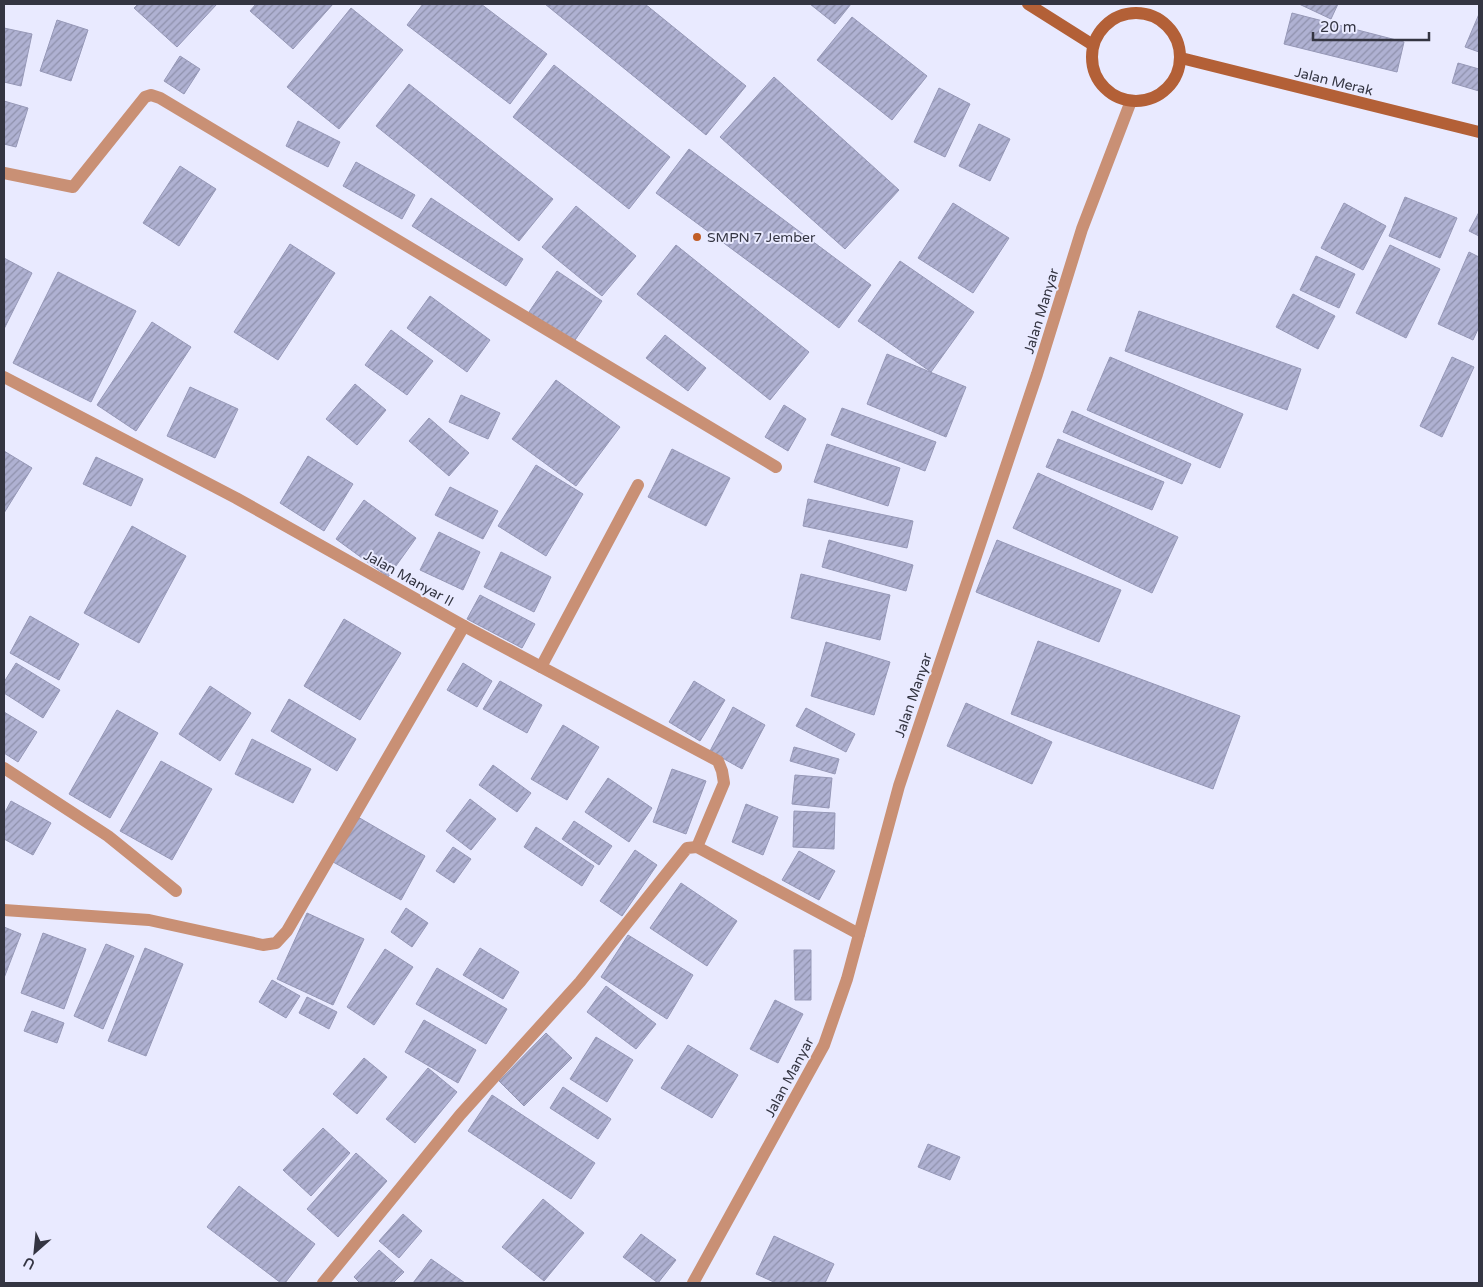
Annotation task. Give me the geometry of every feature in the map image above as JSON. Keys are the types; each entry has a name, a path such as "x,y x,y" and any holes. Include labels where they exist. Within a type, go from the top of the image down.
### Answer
{"main road":[{"path":"1028,4 1093,45"},
{"path":"1155,9 1174,32 1182,58 1179,74 1171,86 1152,98 1131,101 1113,95 1099,82 1092,64 1093,45 1099,31 1110,20 1123,14 1155,9"},
{"name":"Jalan Merak","path":"1182,58 1479,132"}],"street":[{"path":"4,173 73,187 144,97 151,95 160,98 776,467"},
{"name":"Jalan Manyar","path":"694,1283 824,1045 847,979 899,786 1037,374 1082,229 1131,101"},
{"name":"Jalan Manyar II","path":"4,377 236,498 464,626 718,760 724,783 697,847"},
{"path":"541,667 638,485"},
{"path":"4,910 149,920 263,944 276,943 301,907 464,626"},
{"path":"4,768 108,836 176,891"},
{"path":"323,1283 460,1115 580,982 687,848 697,847 859,934"}],"building":[{"path":"138,4 217,4 177,47 134,8"},
{"path":"256,4 333,4 293,49 250,11"},
{"path":"423,4 481,4 547,54 510,104 407,25"},
{"path":"545,4 645,4 746,86 706,135"},
{"path":"810,4 851,4 835,24"},
{"path":"1299,4 1338,4 1331,19"},
{"path":"351,8 403,50 339,129 287,87"},
{"path":"1292,13 1404,42 1397,72 1284,44"},
{"path":"1479,14 1479,52 1465,47"},
{"path":"852,17 927,76 892,120 817,60"},
{"path":"57,20 88,30 71,81 40,71"},
{"path":"4,28 32,34 21,86 4,82"},
{"path":"180,56 200,69 184,94 164,81"},
{"path":"1458,63 1479,69 1479,91 1452,83"},
{"path":"554,65 670,157 629,209 513,117"},
{"path":"774,77 899,190 845,249 720,137"},
{"path":"409,84 553,199 519,241 376,126"},
{"path":"939,88 970,104 945,157 914,142"},
{"path":"4,101 28,108 16,147 4,144"},
{"path":"298,121 340,142 328,167 286,146"},
{"path":"979,124 1010,139 990,181 959,166"},
{"path":"689,149 871,285 839,328 656,193"},
{"path":"356,162 415,195 402,219 343,186"},
{"path":"180,166 216,189 179,246 143,223"},
{"path":"1405,197 1457,218 1440,258 1389,236"},
{"path":"431,198 523,259 506,286 412,226"},
{"path":"953,203 1009,238 973,293 918,258"},
{"path":"1344,203 1386,226 1363,270 1321,248"},
{"path":"576,206 636,256 602,296 542,247"},
{"path":"1479,212 1479,236 1469,231"},
{"path":"290,244 335,273 278,360 234,332"},
{"path":"676,245 809,352 770,400 637,294"},
{"path":"1390,245 1440,269 1406,338 1356,313"},
{"path":"1469,252 1479,257 1479,327 1473,340 1438,324"},
{"path":"1316,256 1355,274 1339,308 1300,290"},
{"path":"4,258 32,273 4,329"},
{"path":"900,261 974,312 931,372 858,321"},
{"path":"557,271 602,301 573,343 529,312"},
{"path":"58,272 136,311 91,402 13,363"},
{"path":"1293,294 1335,316 1318,349 1276,327"},
{"path":"430,296 490,340 467,372 407,328"},
{"path":"1139,311 1301,369 1287,410 1125,351"},
{"path":"152,322 191,347 136,431 97,405"},
{"path":"391,330 433,361 407,395 365,365"},
{"path":"665,335 706,368 688,391 646,358"},
{"path":"887,354 966,387 946,437 867,404"},
{"path":"1110,357 1243,414 1220,468 1087,410"},
{"path":"1452,357 1474,367 1442,437 1420,426"},
{"path":"556,380 620,427 576,486 512,439"},
{"path":"355,384 386,410 357,445 326,419"},
{"path":"190,387 238,409 215,458 167,436"},
{"path":"461,395 500,413 488,439 449,422"},
{"path":"784,405 806,419 788,451 765,437"},
{"path":"842,408 936,442 925,471 831,435"},
{"path":"1072,411 1191,464 1182,484 1063,432"},
{"path":"429,418 469,453 449,476 409,441"},
{"path":"1058,439 1164,482 1152,510 1046,467"},
{"path":"827,444 900,468 888,506 814,482"},
{"path":"672,449 730,478 706,526 648,497"},
{"path":"4,451 32,468 4,513"},
{"path":"308,456 353,484 324,531 280,503"},
{"path":"96,457 143,479 131,506 83,484"},
{"path":"536,465 583,494 546,556 498,526"},
{"path":"1038,473 1178,537 1152,593 1013,528"},
{"path":"450,487 498,511 483,539 435,515"},
{"path":"808,499 913,521 907,548 803,526"},
{"path":"364,500 416,538 388,577 336,539"},
{"path":"132,526 186,556 139,643 84,613"},
{"path":"439,532 480,552 463,590 420,570"},
{"path":"829,540 913,565 906,591 822,567"},
{"path":"997,540 1121,590 1099,642 976,592"},
{"path":"501,552 551,577 534,612 484,587"},
{"path":"801,574 890,595 880,640 791,618"},
{"path":"480,595 535,624 522,648 467,619"},
{"path":"30,616 79,644 59,680 10,653"},
{"path":"344,619 401,653 360,720 304,686"},
{"path":"1038,641 1240,716 1213,789 1011,714"},
{"path":"826,642 890,662 874,715 811,696"},
{"path":"16,663 60,690 43,718 4,693 4,682"},
{"path":"463,663 492,681 477,707 447,690"},
{"path":"500,681 542,705 527,733 483,709"},
{"path":"694,681 725,700 700,741 669,722"},
{"path":"210,686 251,713 220,761 179,734"},
{"path":"289,699 356,739 337,771 271,731"},
{"path":"966,703 1052,742 1032,784 947,746"},
{"path":"733,707 765,725 742,769 710,751"},
{"path":"806,708 855,734 846,752 796,726"},
{"path":"117,710 158,733 110,818 69,794"},
{"path":"4,712 37,732 18,762 4,753"},
{"path":"563,725 599,747 567,800 531,779"},
{"path":"252,739 311,769 293,803 235,774"},
{"path":"794,747 839,759 835,774 790,761"},
{"path":"161,761 212,789 172,860 120,831"},
{"path":"493,765 531,793 517,812 479,785"},
{"path":"672,769 706,781 686,834 653,822"},
{"path":"795,775 832,778 829,808 792,804"},
{"path":"608,778 652,808 629,842 585,812"},
{"path":"470,799 496,819 471,850 446,831"},
{"path":"11,801 51,823 33,855 4,839 4,814"},
{"path":"746,804 778,817 763,855 732,842"},
{"path":"794,811 835,813 834,849 793,847"},
{"path":"351,813 425,856 401,900 326,858"},
{"path":"574,821 612,846 599,865 562,839"},
{"path":"536,827 594,866 582,886 524,847"},
{"path":"453,847 471,859 454,883 436,871"},
{"path":"635,850 657,865 622,916 600,901"},
{"path":"799,851 835,871 819,900 782,880"},
{"path":"681,883 737,921 707,966 650,928"},
{"path":"406,908 428,923 412,947 391,932"},
{"path":"307,913 364,939 333,1005 277,979"},
{"path":"4,927 21,934 4,978"},
{"path":"43,933 86,949 64,1009 21,993"},
{"path":"628,935 693,975 667,1019 601,977"},
{"path":"106,944 134,956 103,1029 74,1016"},
{"path":"145,948 183,964 146,1056 108,1041"},
{"path":"480,948 519,972 503,999 463,975"},
{"path":"385,949 413,967 374,1025 347,1007"},
{"path":"794,950 811,950 811,1000 795,1000"},
{"path":"437,968 507,1009 486,1044 416,1004"},
{"path":"272,980 300,996 286,1018 259,1002"},
{"path":"606,986 656,1024 636,1049 587,1012"},
{"path":"307,997 337,1012 329,1029 299,1013"},
{"path":"775,1000 803,1014 778,1063 750,1049"},
{"path":"32,1011 64,1023 57,1043 24,1031"},
{"path":"424,1020 476,1050 458,1083 405,1052"},
{"path":"546,1033 572,1058 524,1106 499,1081"},
{"path":"596,1037 633,1060 607,1102 570,1079"},
{"path":"688,1045 738,1075 712,1118 661,1088"},
{"path":"364,1058 387,1077 357,1114 333,1094"},
{"path":"428,1068 457,1092 415,1143 386,1119"},
{"path":"563,1087 611,1119 598,1139 550,1108"},
{"path":"492,1095 595,1163 571,1199 468,1131"},
{"path":"323,1128 350,1153 311,1196 283,1170"},
{"path":"928,1144 960,1157 950,1180 918,1167"},
{"path":"356,1153 387,1181 338,1237 307,1209"},
{"path":"239,1186 315,1244 285,1283 281,1283 207,1227"},
{"path":"543,1199 584,1233 544,1281 502,1247"},
{"path":"403,1214 422,1231 399,1258 379,1241"},
{"path":"641,1234 676,1260 658,1283 623,1257"},
{"path":"774,1236 834,1264 825,1283 776,1283 756,1274"},
{"path":"379,1250 404,1272 393,1283 360,1283 354,1277"},
{"path":"431,1259 465,1283 413,1283"}],"place":[{"name":"SMPN 7 Jember","path":"697,237"}]}
